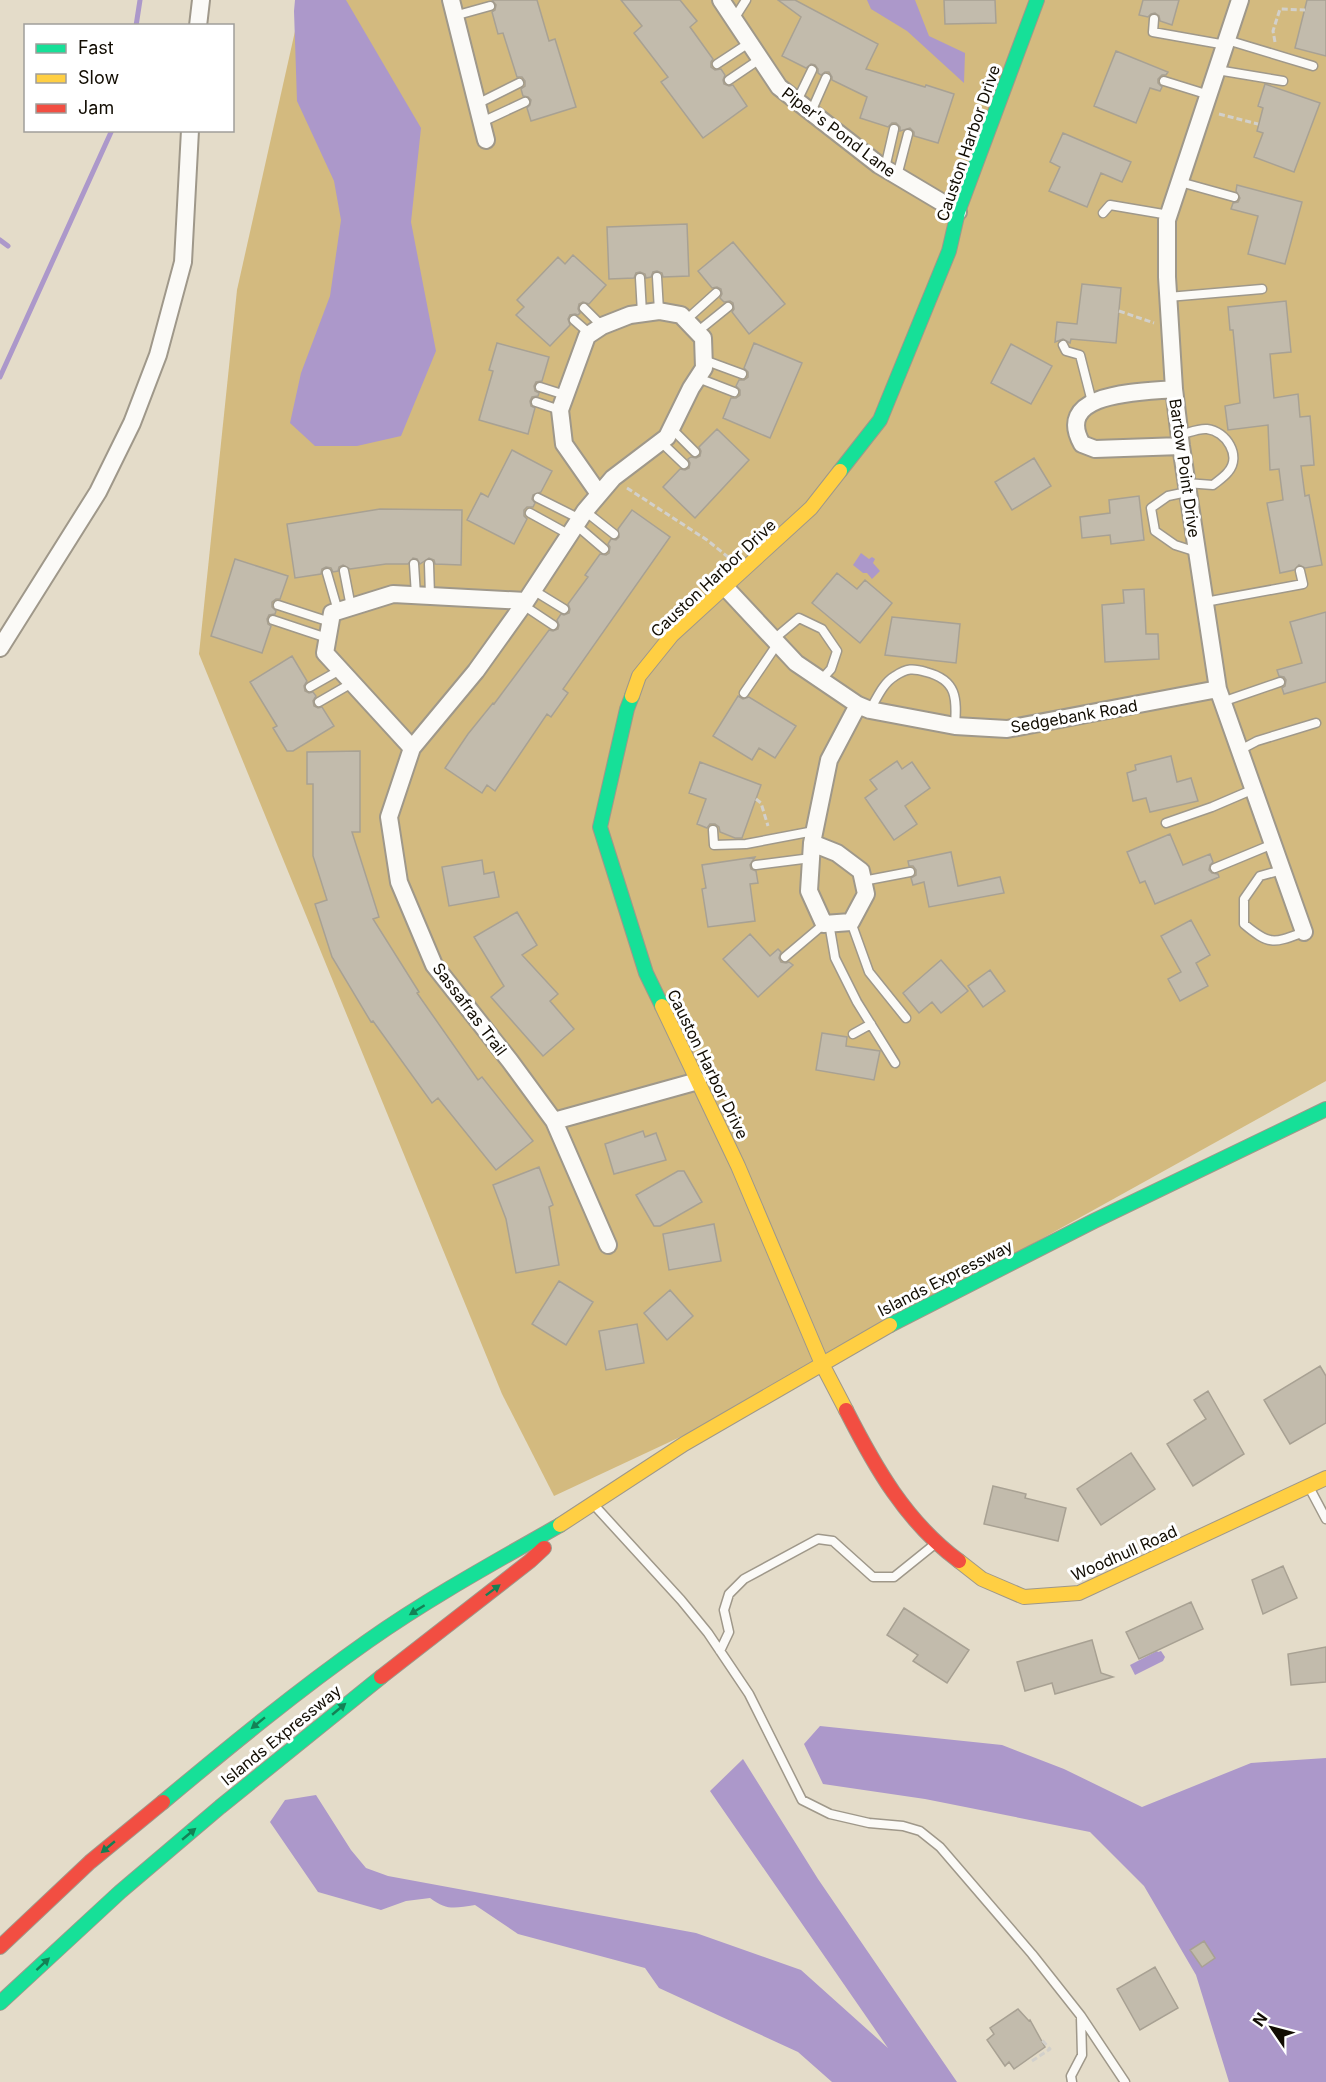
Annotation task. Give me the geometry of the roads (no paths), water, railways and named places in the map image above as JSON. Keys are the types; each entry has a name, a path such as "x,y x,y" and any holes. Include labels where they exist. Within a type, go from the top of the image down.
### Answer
{"main road":[{"name":"Causton Harbor Drive","path":"822,1364 738,1166 646,974 600,827 627,709 639,676 672,635 811,508 880,420 949,251 958,212 1037,0"},
{"name":"Islands Expressway","path":"0,1947 90,1862 278,1707 370,1640 463,1581 593,1504 684,1444 874,1333 1083,1227 1326,1109"},
{"name":"Woodhull Road","path":"822,1364 869,1456 906,1511 937,1543 982,1579 1024,1597 1079,1593 1326,1478"},
{"name":"Islands Expressway","path":"0,2003 118,1894 212,1814 387,1670 530,1561 593,1504"}],"street":[{"path":"198,24 201,0"},
{"name":"Piper's Pond Lane","path":"721,0 779,87 891,172 958,212"},
{"name":"Bartow Point Drive","path":"1240,0 1167,220 1168,297 1174,388 1180,441 1220,695 1304,932"},
{"path":"452,8 486,140"},
{"path":"0,648 98,492 132,423 158,355 183,262 190,132"},
{"path":"599,494 564,444 562,403 587,336 596,330 642,313 659,311 681,315 692,326"},
{"name":"Sassafras Trail","path":"608,1245 554,1121 434,965 399,882 389,817 412,748 476,670 599,494 613,478 667,437 704,368 703,338 692,326"},
{"path":"1174,388 1101,397 1087,405 1079,416 1076,427 1082,444 1095,449 1180,441"},
{"name":"Sedgebank Road","path":"725,587 796,663 864,708 955,726 1007,729 1220,695"},
{"path":"412,748 325,653 337,620 393,594 527,598"},
{"path":"813,844 837,853 861,871 866,894 851,922 826,923 809,891 813,844 829,760 864,708"},
{"path":"554,1121 698,1082"}],"lane":[{"path":"734,20 746,0"},
{"path":"452,8 490,6"},
{"path":"1155,19 1153,32 1226,42 1313,66"},
{"path":"717,64 749,43"},
{"path":"729,80 760,59"},
{"path":"804,106 812,70"},
{"path":"1217,70 1283,81"},
{"path":"804,106 826,78"},
{"path":"1164,81 1206,103"},
{"path":"477,104 519,83"},
{"path":"482,122 525,102"},
{"path":"891,172 894,129"},
{"path":"891,172 908,134"},
{"path":"1180,182 1234,197"},
{"path":"1103,213 1110,205 1169,215"},
{"path":"657,277 659,311"},
{"path":"640,278 642,313"},
{"path":"1168,297 1262,289"},
{"path":"692,326 716,293"},
{"path":"584,308 596,330"},
{"path":"692,326 728,308"},
{"path":"574,320 596,330"},
{"path":"1063,345 1066,351 1080,355 1092,402"},
{"path":"703,360 741,374"},
{"path":"698,378 734,392"},
{"path":"540,387 562,403"},
{"path":"536,402 562,403"},
{"path":"671,428 695,452"},
{"path":"1180,441 1205,429 1218,431 1232,448 1233,458 1230,471 1213,485 1187,487 1151,508 1155,531 1175,545 1197,552"},
{"path":"661,442 684,464"},
{"path":"538,498 578,522 604,549"},
{"path":"530,513 578,522 614,534"},
{"path":"414,564 423,596"},
{"path":"423,596 429,564"},
{"path":"337,620 344,571"},
{"path":"1205,602 1303,584 1300,571"},
{"path":"327,573 337,620"},
{"path":"527,598 564,609"},
{"path":"527,598 553,625"},
{"path":"278,605 337,620"},
{"path":"744,693 776,641 800,618 822,629 837,651 831,669 821,680"},
{"path":"273,620 337,620"},
{"path":"864,708 893,676 912,668 938,675 948,682 956,704 955,726"},
{"path":"310,687 340,670"},
{"path":"1220,695 1280,681"},
{"path":"319,702 352,683"},
{"path":"1240,750 1257,741 1316,723"},
{"path":"1166,823 1254,789"},
{"path":"712,830 714,845 746,844 771,840 813,844"},
{"path":"756,865 813,844"},
{"path":"1215,868 1273,844"},
{"path":"1282,870 1260,876 1254,884 1244,899 1244,924 1262,939 1281,940 1304,932"},
{"path":"863,881 910,872"},
{"path":"851,922 869,972 906,1018"},
{"path":"785,957 826,923 836,958 857,1002 895,1063"},
{"path":"854,1035 871,1024"},
{"path":"1308,1487 1326,1519"},
{"path":"593,1504 681,1600 720,1651 749,1694 802,1800 830,1814 920,1831 940,1848 1032,1954 1081,2016 1125,2082"},
{"path":"720,1651 729,1632 724,1610 729,1594 744,1579 818,1539 833,1541 873,1577 894,1577 937,1543"},
{"path":"1072,2082 1071,2076 1082,2055 1081,2016"}],"waterway":[{"path":"136,24 140,0"},
{"path":"0,377 111,132"},
{"path":"0,240 8,246"}]}
